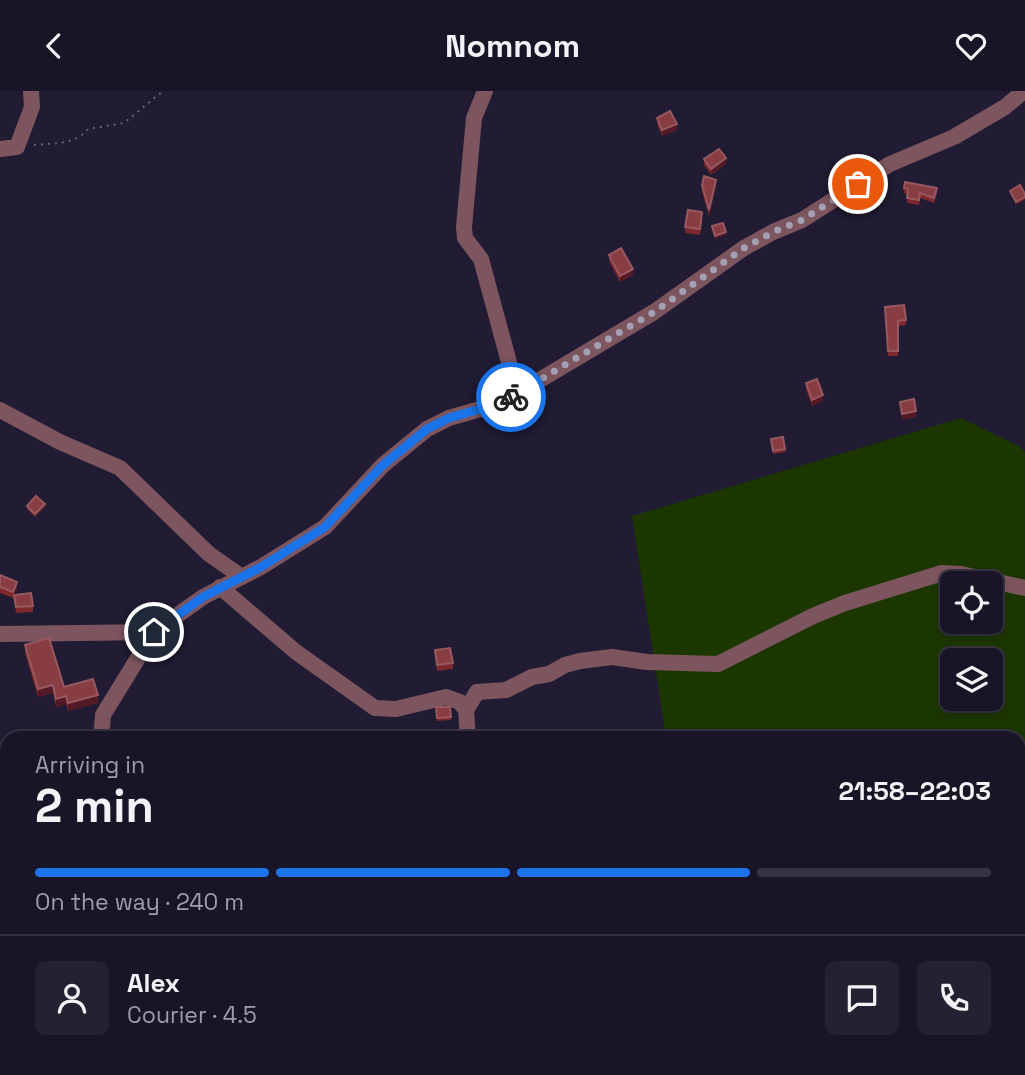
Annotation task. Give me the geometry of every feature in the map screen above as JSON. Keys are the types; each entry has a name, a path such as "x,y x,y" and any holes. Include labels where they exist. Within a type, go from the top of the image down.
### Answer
{"street":[{"path":"0,149 17,147 32,107 31,91"},
{"path":"485,91 474,118 464,227 465,238 481,258 512,375 501,403"},
{"path":"102,731 103,715 154,632 219,587 242,577 325,527 383,465 427,429 449,418 501,403 654,312 744,248 802,220 890,164 954,137 1005,107 1024,91"},
{"path":"0,410 60,442 121,468 209,554 242,577"},
{"path":"219,587 296,652 375,708 396,709 469,689 506,690 532,677 549,674 565,665 580,661 612,657 648,662 718,664 813,616 845,603 942,573 961,574 1025,588"},
{"path":"0,634 154,632"},
{"path":"467,731 466,710 474,695 480,691"},
{"path":"446,697 460,702 466,710"}],"path":[{"path":"17,147 73,141 82,137 88,129 124,123 163,91"}],"green space":[{"path":"961,418 1019,446 1025,452 1025,731 665,731 632,516"}],"building":[{"path":"670,111 677,124 662,130 657,118"},
{"path":"719,149 726,158 711,169 704,159"},
{"path":"704,176 716,180 709,210 702,185"},
{"path":"905,182 937,188 934,198 920,193 919,200 907,198 908,189 904,188"},
{"path":"1020,185 1025,197 1016,202 1010,191"},
{"path":"688,210 702,212 700,229 685,227"},
{"path":"723,223 726,232 715,236 712,226"},
{"path":"621,248 633,269 620,276 609,255"},
{"path":"904,305 906,320 898,321 898,351 888,351 885,307"},
{"path":"817,379 823,395 812,400 806,383"},
{"path":"914,399 916,411 902,414 900,402"},
{"path":"783,437 785,449 773,451 771,439"},
{"path":"36,496 45,504 35,514 27,506"},
{"path":"0,575 17,582 13,592 0,587"},
{"path":"31,593 33,606 16,607 14,595"},
{"path":"49,638 64,687 93,679 98,695 68,703 66,696 56,699 53,685 38,689 25,645"},
{"path":"450,648 453,663 437,665 435,650"},
{"path":"436,707 450,707 451,717 437,718"}],"way so far":[{"path":"511,397 654,312 744,248 802,220 858,184"}],"route":[{"path":"154,632 219,587 261,567 325,527 383,465 427,429 449,418 501,403 511,397"}]}
